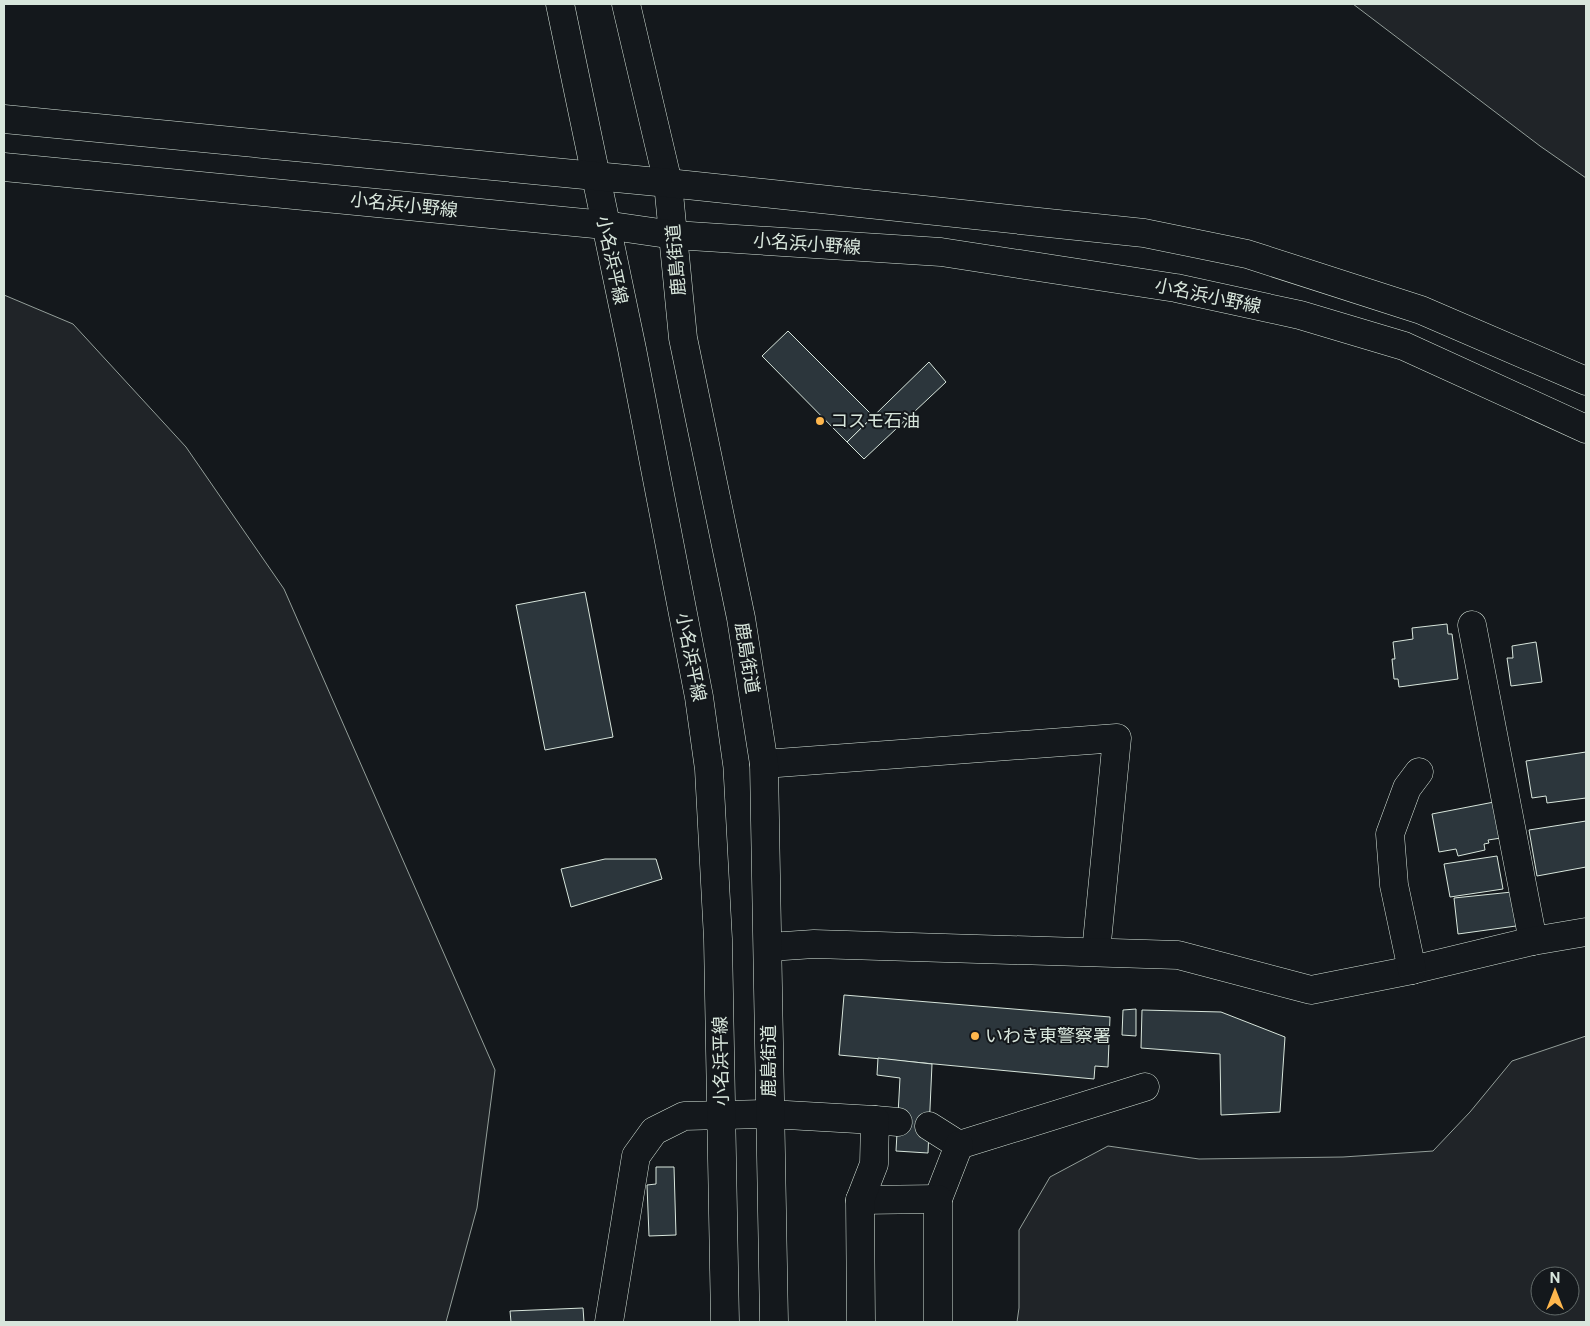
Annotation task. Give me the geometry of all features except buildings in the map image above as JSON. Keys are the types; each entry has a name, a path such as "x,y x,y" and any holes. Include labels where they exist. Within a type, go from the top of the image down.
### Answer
{"main road":[{"name":"小名浜平線","path":"560,4 656,474 699,697 709,769 718,939 724,1322"},
{"name":"鹿島街道","path":"626,4 668,183 683,338 741,618 764,764 769,946 769,1114 774,1322"},
{"path":"4,119 668,183 1067,223 1144,233 1247,254 1420,310 1586,381"},
{"name":"小名浜小野線","path":"4,167 605,225 674,235 941,252 1176,288 1300,315 1404,346 1586,429"},
{"path":"1472,625 1533,941"},
{"path":"764,764 1117,738 1096,952"},
{"path":"1412,970 1394,884 1390,834 1407,788 1419,772"},
{"path":"769,946 814,944 1178,955 1311,990 1412,970 1533,941 1586,932"},
{"path":"929,1126 959,1145 1145,1087"},
{"path":"609,1322 636,1156 654,1131 684,1116 769,1114 886,1121 874,1164 860,1200 861,1322"},
{"path":"938,1322 938,1199 959,1145"},
{"path":"860,1200 938,1199"}],"shaded area":[{"path":"1353,4 1586,4 1586,178 1540,146"},
{"path":"4,295 73,324 186,447 284,589 495,1070 477,1208 446,1322 4,1322"},
{"path":"1586,1036 1586,1322 1017,1322 1019,1308 1019,1230 1050,1177 1108,1146 1199,1159 1343,1157 1433,1151 1470,1112 1512,1061"}],"place":[{"name":"コスモ石油","path":"820,421"},
{"name":"いわき東警察署","path":"975,1036"}]}
